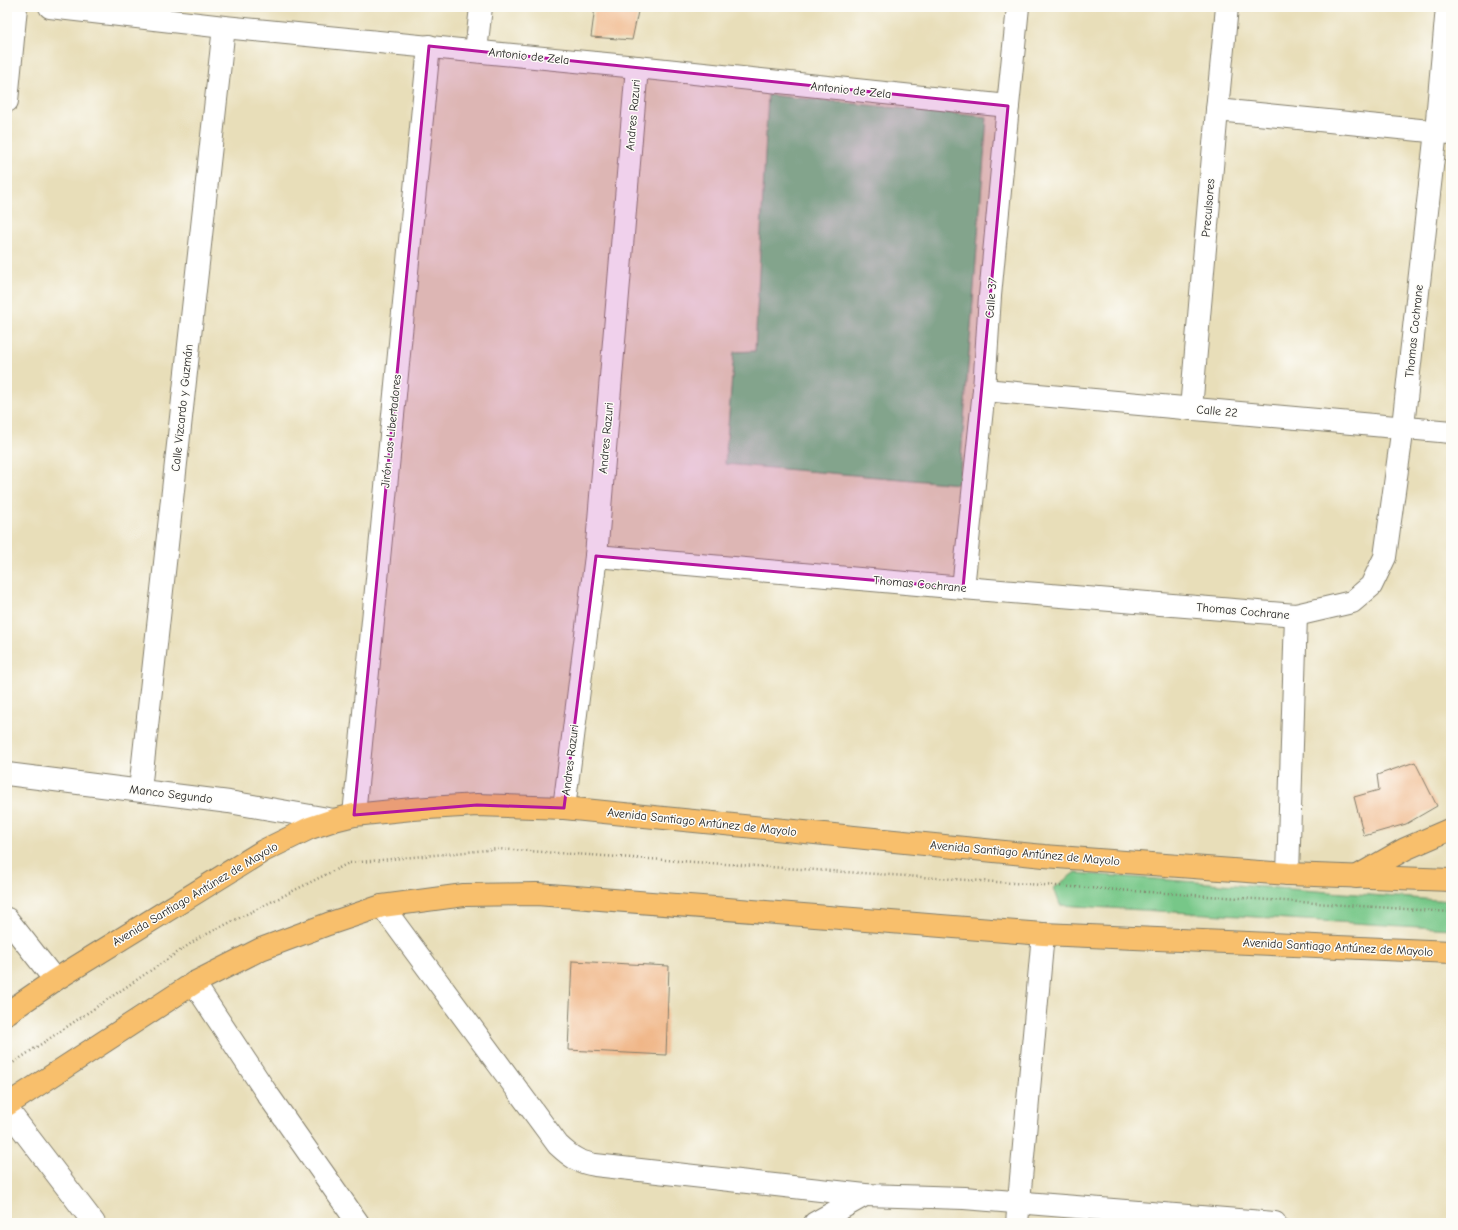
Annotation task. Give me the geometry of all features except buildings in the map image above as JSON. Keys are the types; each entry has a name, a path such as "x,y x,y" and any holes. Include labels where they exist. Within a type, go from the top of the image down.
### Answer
{"main road":[{"name":"Avenida Santiago Antúnez de Mayolo","path":"7,1014 56,980 263,851 310,828 344,818 412,809 477,805 564,808 1036,855 1288,874 1451,880"},
{"path":"1356,877 1405,849 1451,829"},
{"name":"Avenida Santiago Antúnez de Mayolo","path":"7,1105 194,983 261,949 382,906 464,895 537,894 1043,934 1451,952"},
{"path":"1409,950 1451,965"}],"street":[{"path":"7,101 16,7"},
{"name":"Antonio de Zela","path":"50,7 224,27 429,46 1008,106"},
{"path":"476,51 481,7"},
{"name":"Calle 37","path":"963,588 984,390 990,296 1018,7"},
{"name":"Preculsores","path":"1191,409 1227,7"},
{"name":"Thomas Cochrane","path":"596,556 1296,615 1352,602 1371,586 1385,557 1443,132 1447,7"},
{"name":"Calle Vizcardo y Guzmán","path":"140,790 224,27"},
{"name":"Jirón Los Libertadores","path":"344,818 429,46"},
{"name":"Andres Razuri","path":"564,808 596,556 637,67"},
{"path":"1217,110 1443,132"},
{"name":"Calle 22","path":"984,390 1191,409 1403,426 1451,432"},
{"path":"1288,874 1296,615"},
{"name":"Manco Segundo","path":"7,774 140,790 344,818"},
{"path":"382,906 558,1145 579,1162 865,1195 964,1198 1018,1213 1275,1223"},
{"path":"7,919 56,980"},
{"path":"1018,1213 1043,934"},
{"path":"194,983 266,1092 358,1223"},
{"path":"7,1109 94,1223"},
{"path":"815,1223 865,1195"}],"highlighted area":[{"path":"429,46 1008,106 963,588 596,556 564,808 477,805 354,815"}],"green space":[{"path":"768,95 987,117 959,484 725,464 734,352 755,351"},
{"path":"1074,873 1451,901 1451,929 1060,905 1054,888"}]}
